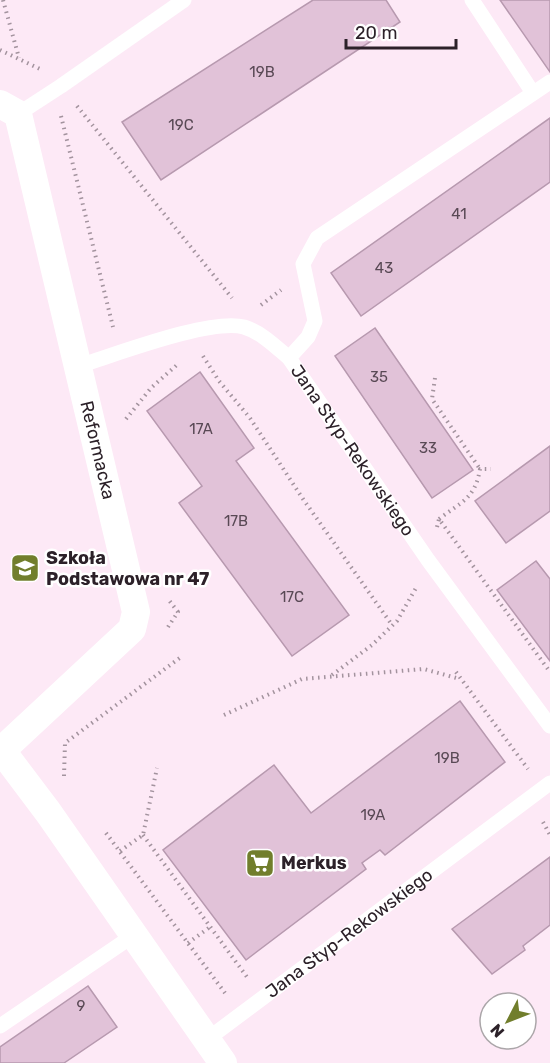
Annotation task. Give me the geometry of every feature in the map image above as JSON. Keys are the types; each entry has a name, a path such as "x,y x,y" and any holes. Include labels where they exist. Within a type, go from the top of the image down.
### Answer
{"street":[{"name":"Reformacka","path":"1,752 132,629 136,612 78,366 9,109"},
{"path":"1,752 48,812 222,1063"}],"lane":[{"path":"9,109 61,86 184,0"},
{"path":"472,0 533,93"},
{"path":"289,358 308,337 315,321 303,264 317,238 550,82"},
{"name":"Jana Styp-Rekowskiego","path":"78,366 195,331 223,325 244,327 262,336 289,358 428,560 550,726"},
{"name":"Jana Styp-Rekowskiego","path":"205,1041 546,786"},
{"path":"0,1026 134,935"}],"path":[{"path":"3,0 20,58"},
{"path":"0,50 52,75 262,336"},
{"path":"195,331 198,348 219,381 250,418 303,499 392,625"},
{"path":"121,426 132,409 151,388 198,348"},
{"path":"435,378 432,399 480,469 478,484 471,495 439,519"},
{"path":"480,469 491,470"},
{"path":"332,675 372,645 392,625 413,593 428,560"},
{"path":"70,783 63,774 65,743 182,657"},
{"path":"224,715 302,678 424,669 460,679"},
{"path":"456,672 546,786"},
{"path":"79,724 83,730"},
{"path":"120,851 143,835 157,768"},
{"path":"102,826 226,995 236,1018"},
{"path":"143,835 253,985"},
{"path":"188,943 210,927"}],"building":[{"path":"313,0 386,0 400,22 161,180 122,122"},
{"path":"500,0 550,0 550,72"},
{"path":"550,118 550,182 361,316 331,273"},
{"path":"375,328 473,470 432,498 335,356"},
{"path":"200,372 254,448 236,461 349,615 292,656 179,503 202,486 147,411"},
{"path":"550,446 550,511 506,543 475,501"},
{"path":"536,561 550,579 550,661 497,590"},
{"path":"460,701 505,762 385,855 380,850 362,863 366,869 246,960 163,850 274,765 311,813"},
{"path":"550,857 550,925 523,946 525,950 492,974 452,929"},
{"path":"88,986 117,1027 64,1063 0,1063 0,1047"}],"place":[{"name":"Szkoła Podstawowa nr 47","path":"25,568"},
{"name":"Merkus","path":"260,863"}]}
